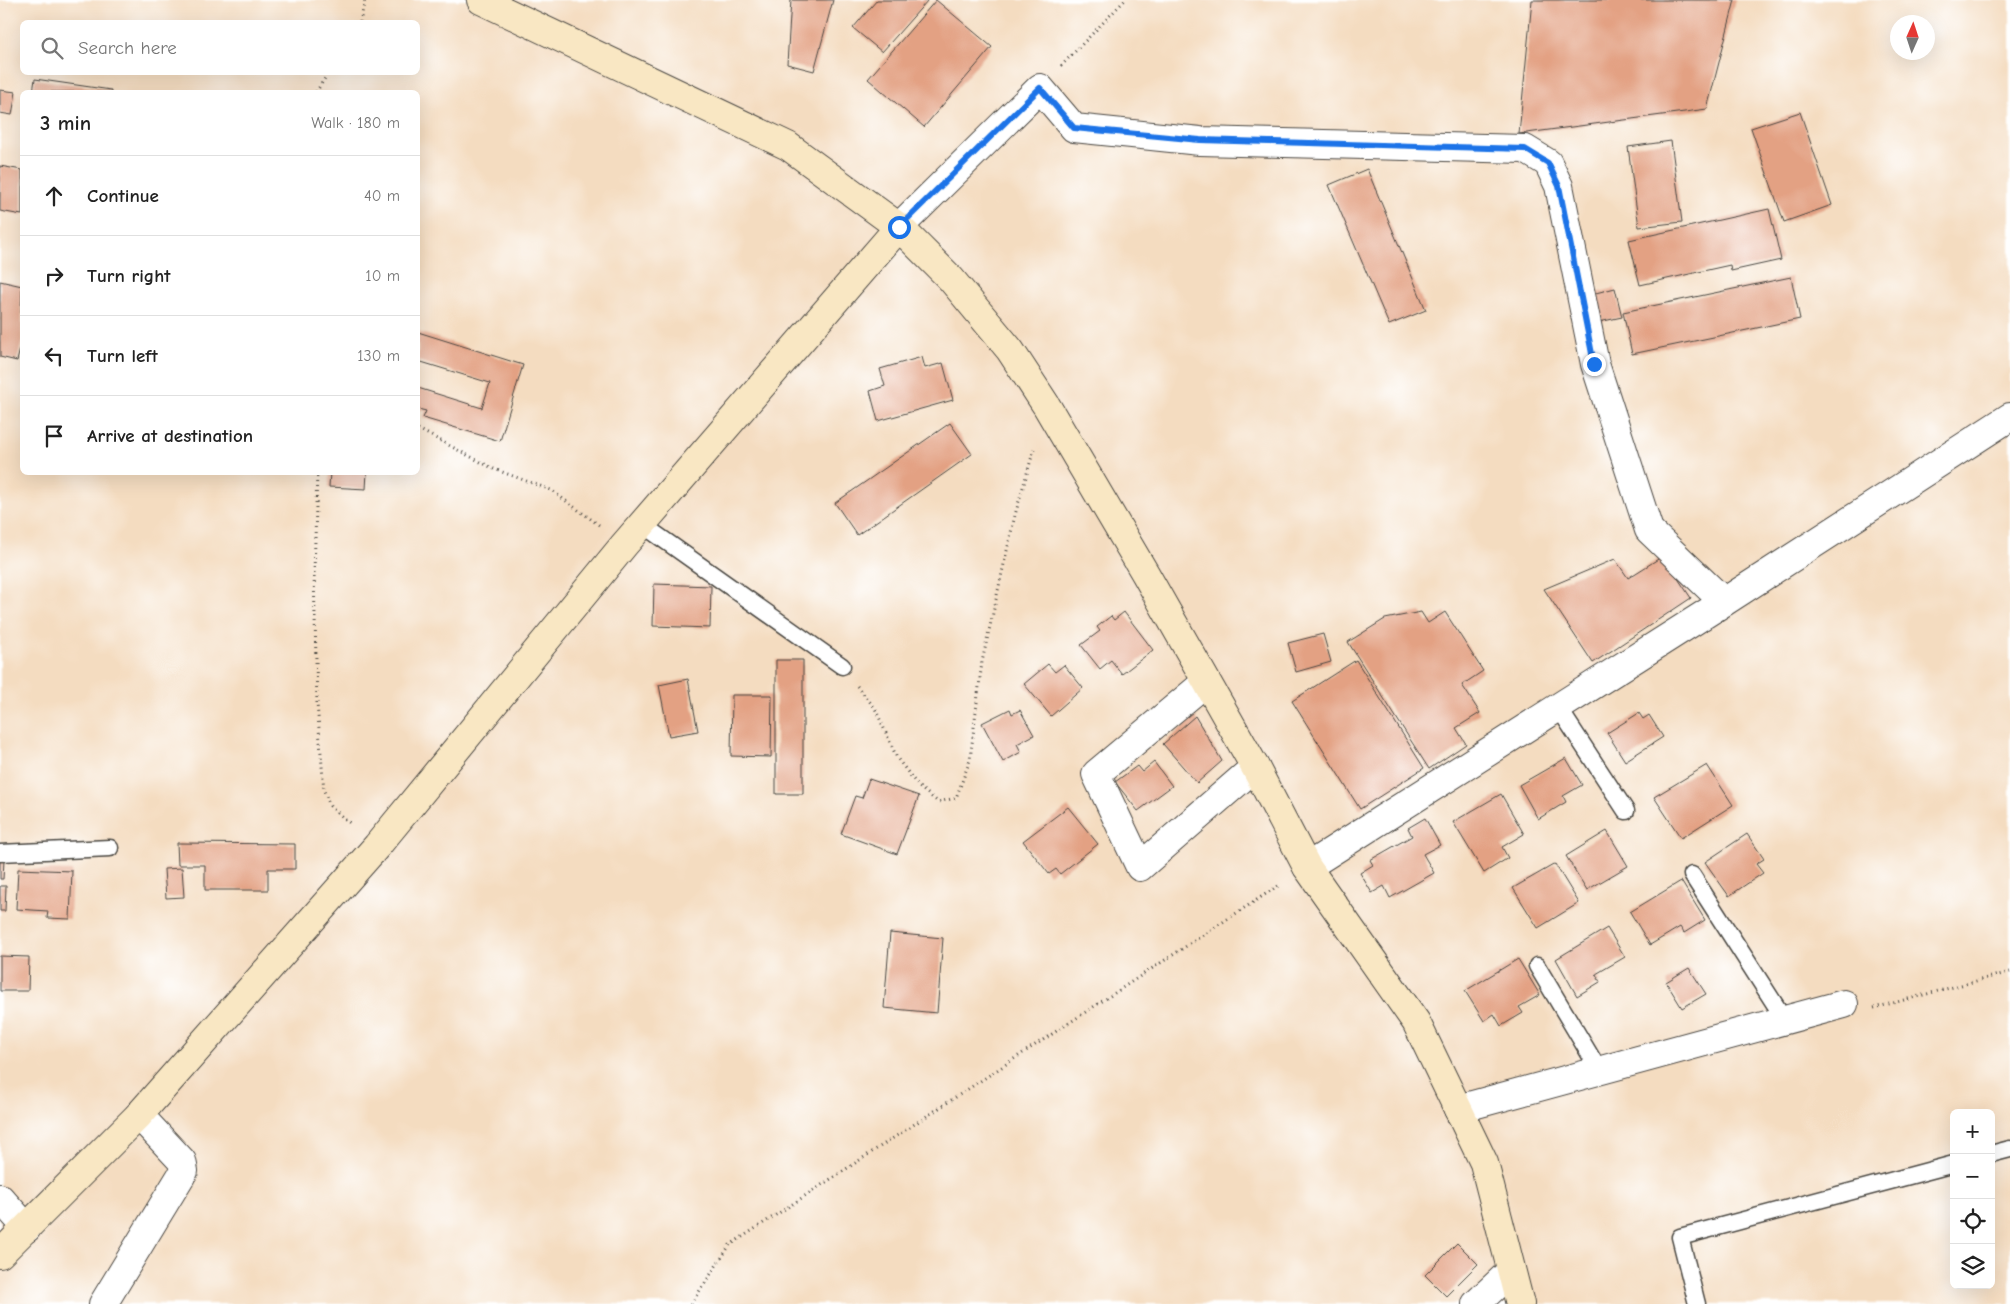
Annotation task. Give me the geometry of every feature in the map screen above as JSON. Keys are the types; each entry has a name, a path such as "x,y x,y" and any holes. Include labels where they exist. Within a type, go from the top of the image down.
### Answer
{"street":[{"path":"481,0 788,146 899,227 951,279 1010,350 1046,405 1145,573 1254,767 1307,867 1416,1022 1484,1163 1520,1304"},
{"path":"0,1254 139,1114 377,846 624,545 899,227 1040,88 1074,128 1200,140 1525,149 1548,163 1559,186 1594,364 1649,530 1724,602"},
{"path":"1307,867 1724,602 2010,417"},
{"path":"1206,682 1096,774 1140,867 1254,767"},
{"path":"1458,1109 1844,1004"},
{"path":"103,1304 184,1171 182,1161 139,1114"},
{"path":"0,1198 27,1228"},
{"path":"1476,1304 1511,1271"}],"lane":[{"path":"643,525 842,666"},
{"path":"1558,708 1626,811"},
{"path":"0,853 110,848"},
{"path":"1692,875 1784,1020"},
{"path":"1538,966 1599,1070"},
{"path":"1995,1153 2010,1149"},
{"path":"1697,1304 1680,1236 1950,1165"}],"path":[{"path":"360,20 365,0"},
{"path":"1040,88 1125,0"},
{"path":"317,90 327,75"},
{"path":"842,666 874,708 897,758 919,787 938,802 956,798 970,760 982,662 1014,515 1046,405"},
{"path":"420,430 494,469 551,490 624,545"},
{"path":"316,475 314,573 317,694 324,792 330,806 377,846"},
{"path":"691,1304 730,1245 1307,867"},
{"path":"1844,1004 1871,1009 2010,972"}],"building":[{"path":"791,0 833,0 814,71 787,64"},
{"path":"877,0 928,0 882,52 853,28"},
{"path":"936,0 992,47 924,127 868,79"},
{"path":"1532,0 1735,0 1707,109 1519,134"},
{"path":"35,79 111,90 33,90"},
{"path":"0,90 16,92 12,115 0,113"},
{"path":"1800,112 1832,205 1784,222 1751,128"},
{"path":"1671,141 1682,222 1639,227 1628,147"},
{"path":"0,166 20,170 20,215 0,211"},
{"path":"1367,169 1426,310 1389,325 1329,185"},
{"path":"1769,209 1781,260 1731,271 1730,265 1640,285 1629,240"},
{"path":"1791,277 1800,319 1632,354 1623,312"},
{"path":"0,281 20,286 20,349 17,361 0,357"},
{"path":"1615,288 1622,317 1599,322 1592,294"},
{"path":"420,333 523,365 500,441 423,418 426,411 420,410 420,389 482,408 490,383 420,362"},
{"path":"922,357 925,368 943,363 953,400 878,421 870,391 885,386 880,369"},
{"path":"950,423 972,454 857,535 835,503"},
{"path":"330,475 367,475 366,489 329,487"},
{"path":"1663,556 1691,598 1593,663 1544,589 1615,559 1628,578"},
{"path":"654,584 711,586 710,628 653,626"},
{"path":"1124,612 1153,650 1122,674 1111,660 1100,669 1081,645 1100,631 1097,627 1111,616 1114,620"},
{"path":"1421,612 1428,623 1445,612 1483,671 1462,685 1480,713 1456,728 1466,744 1429,769 1348,642 1385,619"},
{"path":"1323,634 1331,662 1296,672 1288,643"},
{"path":"776,660 803,660 803,794 776,794"},
{"path":"1356,660 1424,768 1360,809 1292,701"},
{"path":"1048,664 1055,672 1064,665 1083,688 1051,716 1024,684"},
{"path":"688,679 698,731 669,736 659,685"},
{"path":"732,695 772,695 771,757 731,756"},
{"path":"1010,709 1012,714 1020,710 1034,735 1017,744 1021,752 1003,762 982,723"},
{"path":"1639,713 1643,719 1649,715 1663,737 1625,761 1607,733"},
{"path":"1195,716 1222,761 1197,783 1163,744"},
{"path":"1566,758 1582,785 1563,796 1566,802 1538,819 1519,785"},
{"path":"1154,762 1172,786 1138,811 1115,782 1137,766 1142,772"},
{"path":"1707,765 1733,805 1681,838 1654,797"},
{"path":"869,779 919,796 897,854 841,834 855,796 862,798"},
{"path":"1501,794 1524,834 1502,847 1508,858 1484,873 1453,822"},
{"path":"1068,807 1098,844 1060,874 1056,869 1049,874 1023,841"},
{"path":"1425,818 1440,845 1423,854 1434,873 1390,898 1384,886 1372,893 1360,873 1373,865 1370,860 1412,836 1408,828"},
{"path":"1607,831 1628,866 1587,890 1566,856"},
{"path":"1747,834 1764,859 1756,864 1763,873 1729,896 1705,862"},
{"path":"177,843 295,844 295,869 268,869 268,890 205,890 205,865 178,865"},
{"path":"0,860 4,860 3,879 0,879"},
{"path":"1555,864 1579,903 1538,928 1513,888"},
{"path":"182,868 184,897 166,898 164,869"},
{"path":"18,869 72,871 70,919 47,918 48,911 16,909"},
{"path":"1681,881 1705,920 1684,933 1680,927 1650,945 1630,912"},
{"path":"0,886 6,886 5,911 0,911"},
{"path":"1607,928 1625,957 1596,974 1600,982 1577,996 1556,959"},
{"path":"890,933 943,938 937,1013 884,1008"},
{"path":"0,956 29,957 28,991 0,991"},
{"path":"1518,959 1540,995 1519,1007 1523,1013 1501,1026 1494,1014 1484,1021 1465,991"},
{"path":"1689,968 1706,994 1682,1008 1666,982"},
{"path":"1457,1243 1478,1264 1446,1296 1425,1275"}],"route":[{"path":"899,227 1040,88 1074,128 1200,140 1525,149 1548,163 1559,186 1594,364"}]}
